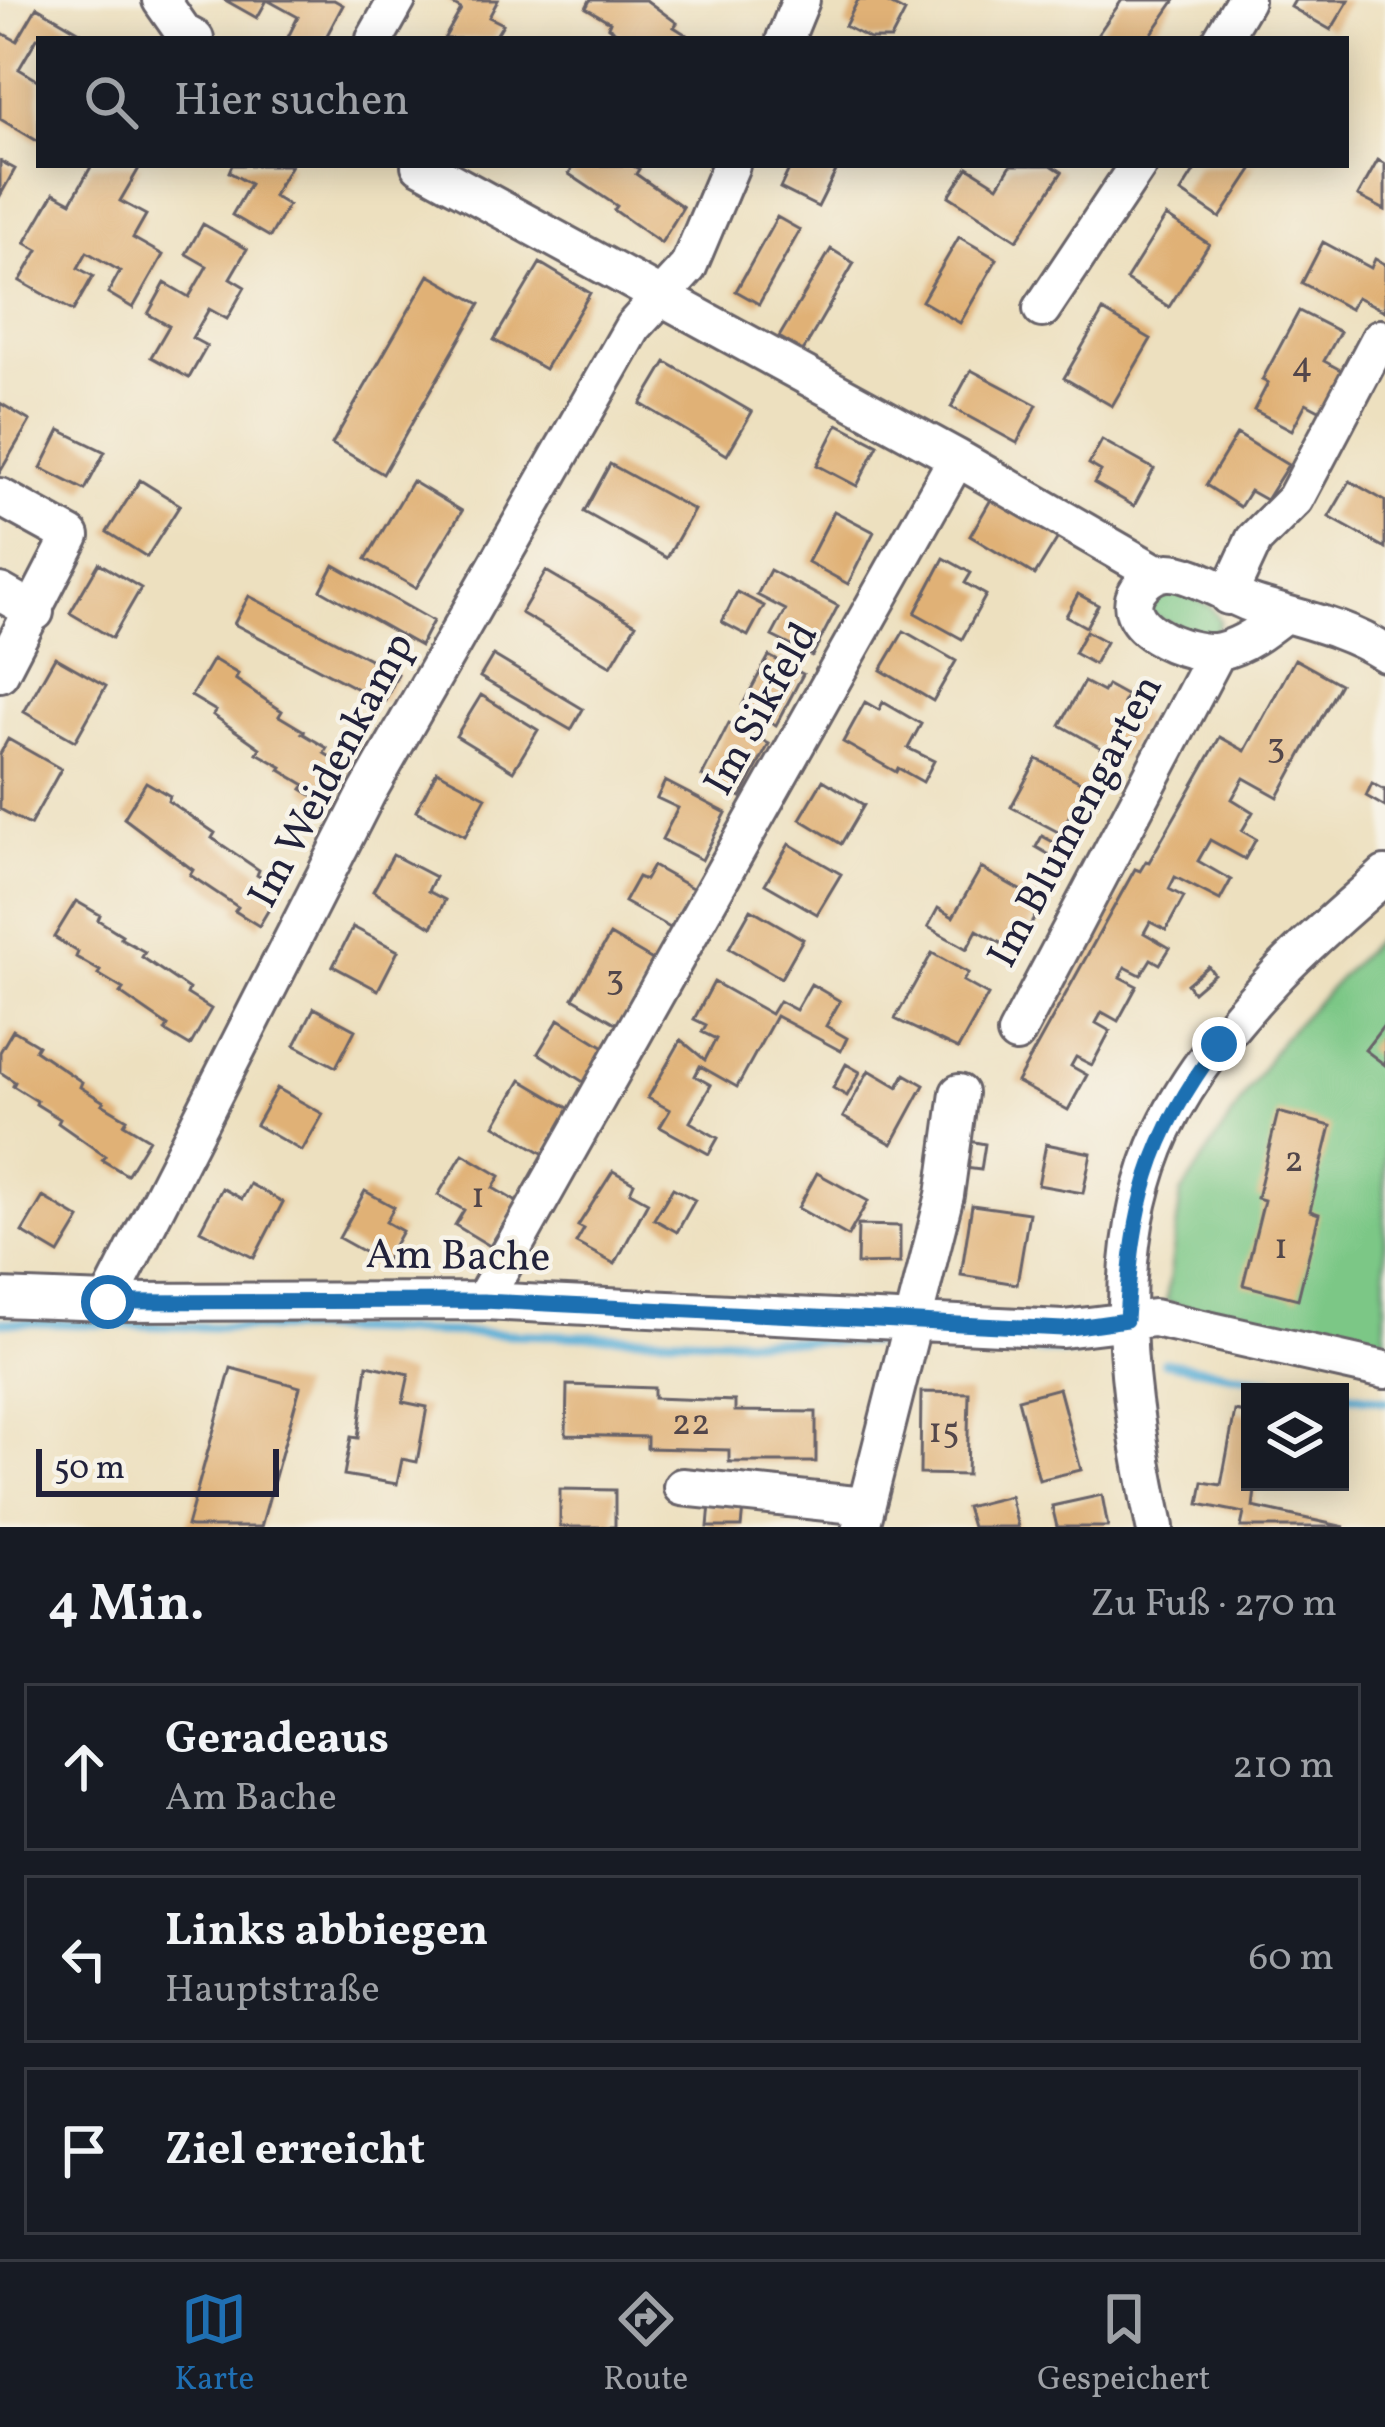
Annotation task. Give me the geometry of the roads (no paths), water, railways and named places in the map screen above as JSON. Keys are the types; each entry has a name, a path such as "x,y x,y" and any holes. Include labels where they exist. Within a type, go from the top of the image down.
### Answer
{"street":[{"path":"161,0 190,36"},
{"path":"377,36 397,0"},
{"path":"786,36 801,0"},
{"path":"1224,36 1245,0"},
{"path":"425,168 957,458 1158,574 1175,572 1228,596 1330,626 1385,653"},
{"name":"Im Weidenkamp","path":"108,1302 367,793 633,327 688,267 730,168"},
{"path":"1042,309 1136,168"},
{"path":"1228,596 1253,541 1295,499 1380,338"},
{"name":"Im Sikfeld","path":"483,1301 957,458"},
{"path":"0,497 71,536 0,673"},
{"name":"Im Blumengarten","path":"1158,574 1138,591 1139,622 1189,650 1217,652 1250,638 1284,614"},
{"path":"0,592 35,612"},
{"name":"Im Blumengarten","path":"1016,1034 1217,652"},
{"path":"1155,1527 1133,1408 1126,1320 1138,1201 1162,1132 1219,1044 1281,971 1385,875"},
{"path":"682,1487 863,1516 945,1195 959,1094"},
{"name":"Am Bache","path":"0,1298 483,1301 1063,1329 1154,1318 1385,1370"}],"waterway":[{"path":"0,1322 893,1343"},
{"path":"918,1344 1076,1352"},
{"path":"1164,1362 1385,1401"}]}
